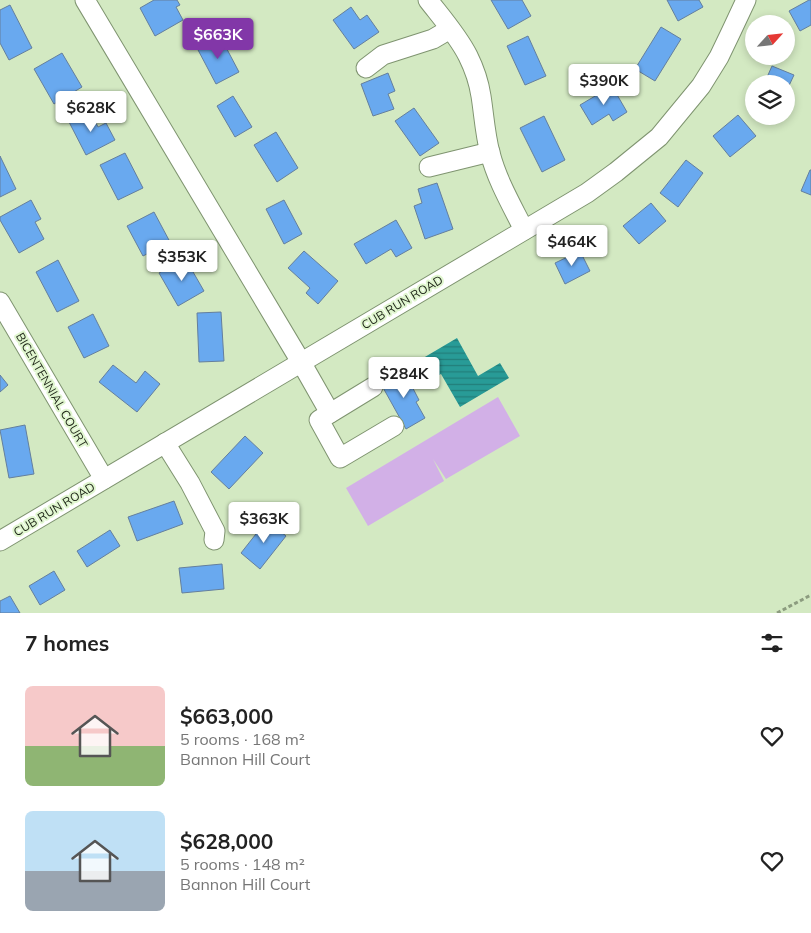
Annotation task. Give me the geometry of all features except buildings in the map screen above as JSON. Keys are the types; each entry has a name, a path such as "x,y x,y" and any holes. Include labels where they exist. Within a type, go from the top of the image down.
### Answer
{"street":[{"path":"85,0 330,413"},
{"path":"428,0 457,38 468,56 476,75 481,95 484,125 497,177 524,230"},
{"name":"CUB RUN ROAD","path":"0,541 587,193 616,172 659,137 701,86 719,57 746,0"},
{"path":"366,68 383,55 433,39 450,28"},
{"path":"429,167 490,152"},
{"name":"BICENTENNIAL COURT","path":"0,303 104,479"},
{"path":"373,387 319,420 340,458 394,426"},
{"path":"165,443 190,483 215,530 214,540"}],"path":[{"path":"777,613 811,595"}],"shaded area":[{"path":"498,397 520,436 446,479 433,459 444,481 368,526 346,488"}],"water":[{"path":"457,338 478,376 500,363 509,378 460,407 441,374 424,383 413,364"}]}
